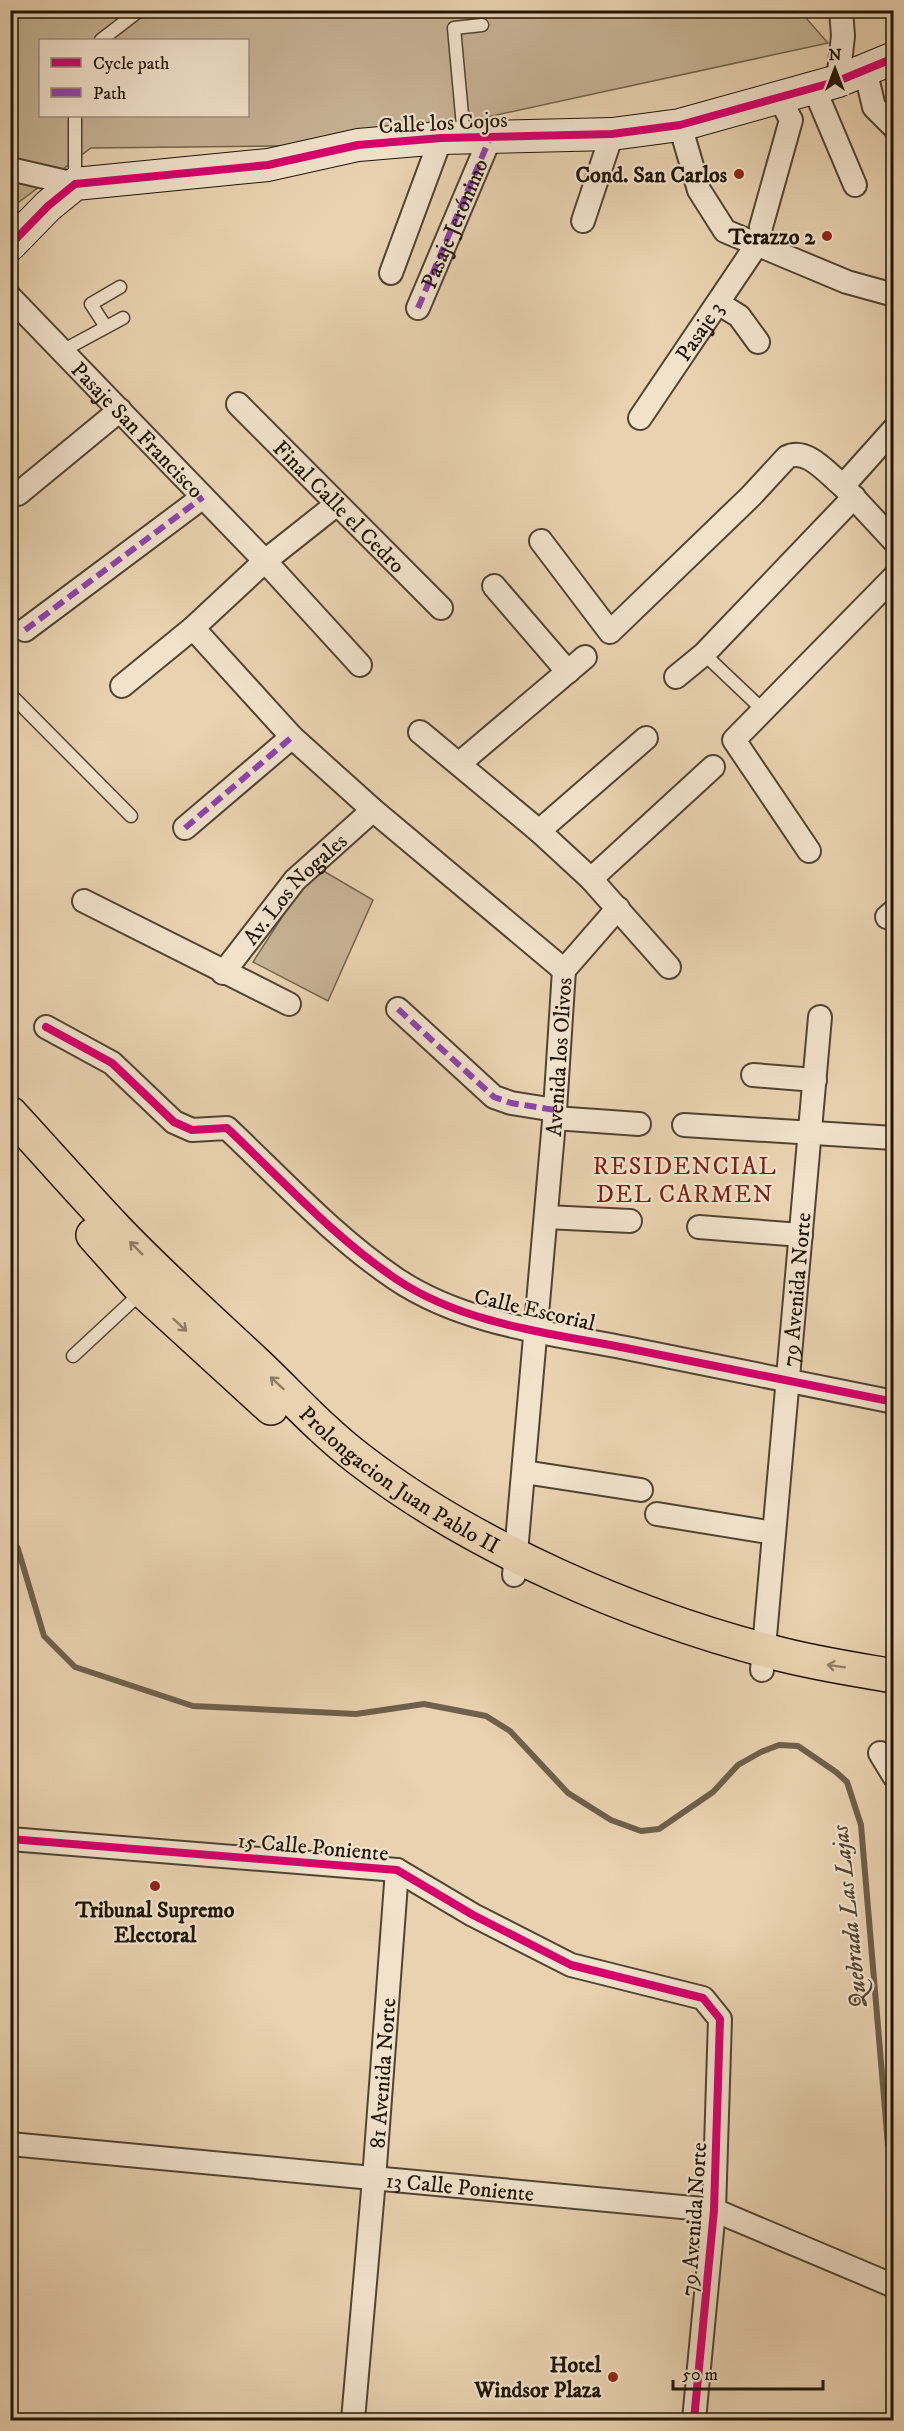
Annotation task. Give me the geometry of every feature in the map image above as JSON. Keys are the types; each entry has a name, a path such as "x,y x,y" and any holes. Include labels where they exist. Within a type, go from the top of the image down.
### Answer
{"main road":[{"name":"Prolongacion Juan Pablo II","path":"10,1113 117,1230 345,1448 568,1601 679,1643 763,1660 819,1663 894,1676"},
{"name":"Prolongacion Juan Pablo II","path":"10,1145 143,1291 325,1458 360,1487 404,1516 515,1565"},
{"name":"Prolongacion Juan Pablo II","path":"763,1660 796,1680 894,1697"}],"street":[{"path":"841,10 843,36 839,79 855,185"},
{"name":"Calle los Cojos","path":"75,184 268,165 358,145 465,138 612,134 680,125 839,79 894,58"},
{"path":"839,79 874,107 894,128"},
{"name":"Pasaje 3","path":"640,418 718,303 759,236 791,120 779,97"},
{"path":"680,125 699,190 725,231 759,236 847,282 894,295"},
{"path":"583,221 612,134"},
{"path":"391,273 465,138"},
{"name":"Pasaje Jerónimo","path":"418,308 465,138"},
{"path":"10,169 75,184"},
{"path":"10,245 48,206 75,184"},
{"name":"Pasaje San Francisco","path":"10,297 265,561 360,666"},
{"path":"718,303 739,316 758,342"},
{"name":"Final Calle el Cedro","path":"238,404 441,608"},
{"path":"18,494 120,410"},
{"path":"676,677 704,654 849,491 894,429"},
{"path":"541,541 610,632 751,496 787,457 794,454 803,454 849,491 894,541"},
{"path":"25,630 203,497"},
{"path":"122,686 193,628 265,561 337,504"},
{"path":"809,851 734,740 894,577"},
{"path":"494,586 568,672"},
{"name":"Avenida los Olivos","path":"193,628 292,737 373,810 564,970 555,1114 515,1565"},
{"path":"460,764 585,657"},
{"path":"420,732 539,831 591,879 669,967"},
{"path":"185,828 292,737"},
{"path":"539,831 646,738"},
{"path":"591,879 714,767"},
{"name":"Av. Los Nogales","path":"223,973 295,880 373,810"},
{"path":"84,901 223,973 289,1004"},
{"path":"564,970 618,908"},
{"path":"398,1009 494,1097 555,1114 639,1124"},
{"name":"79 Avenida Norte","path":"763,1660 820,1017"},
{"name":"Calle Escorial","path":"46,1027 112,1063 174,1122 192,1130 227,1128 351,1245 397,1280 426,1296 454,1308 536,1330 894,1402"},
{"path":"753,1075 815,1080"},
{"path":"684,1125 894,1138"},
{"path":"546,1217 630,1221"},
{"path":"699,1227 801,1235"},
{"path":"524,1472 641,1490"},
{"path":"657,1514 774,1533"},
{"path":"880,1753 894,1776"},
{"name":"15 Calle Poniente","path":"10,1839 397,1870 473,1915 571,1965 703,1998 720,2019"},
{"name":"81 Avenida Norte","path":"353,2421 397,1870"},
{"name":"79 Avenida Norte","path":"694,2421 714,2210 720,2019"},
{"name":"13 Calle Poniente","path":"10,2144 714,2210 894,2286"}],"lane":[{"path":"102,39 140,10"},
{"path":"465,138 453,28 482,25"},
{"path":"75,117 75,184"},
{"path":"106,327 91,304 120,287"},
{"path":"62,351 123,318"},
{"path":"704,654 763,710"},
{"path":"10,694 131,816"},
{"path":"73,1356 143,1291"}],"shaded area":[{"path":"799,10 828,43 358,145 91,148 11,208 11,11"},
{"path":"315,866 373,900 328,1001 253,962"}],"waterway":[{"name":"Quebrada Las Lajas","path":"10,1535 18,1549 44,1636 75,1667 193,1706 356,1714 424,1704 486,1716 510,1731 568,1793 611,1820 641,1831 659,1829 713,1792 738,1765 779,1745 798,1746 836,1772 847,1782 861,1825 888,2145 894,2160"}],"marked path":[{"path":"418,308 490,138"},
{"path":"25,630 203,497"},
{"path":"185,828 292,737"},
{"path":"398,1009 494,1097 511,1103 555,1110"}],"cycle path":[{"path":"10,245 48,206 75,184 268,165 358,145 441,138 612,134 680,125 838,81 894,58"},
{"path":"46,1027 112,1063 174,1122 192,1130 227,1128 308,1207 373,1263 396,1279 449,1307 507,1325 894,1402"},
{"path":"10,1839 397,1870 473,1915 571,1965 703,1998 720,2019 714,2210 694,2420"}],"place":[{"name":"Cond. San Carlos","path":"739,174"},
{"name":"Terazzo 2","path":"827,236"},
{"name":"Tribunal Supremo Electoral","path":"155,1886"},
{"name":"Hotel Windsor Plaza","path":"613,2377"}],"district":[{"name":"RESIDENCIAL DEL CARMEN","path":"685,1180"}]}
